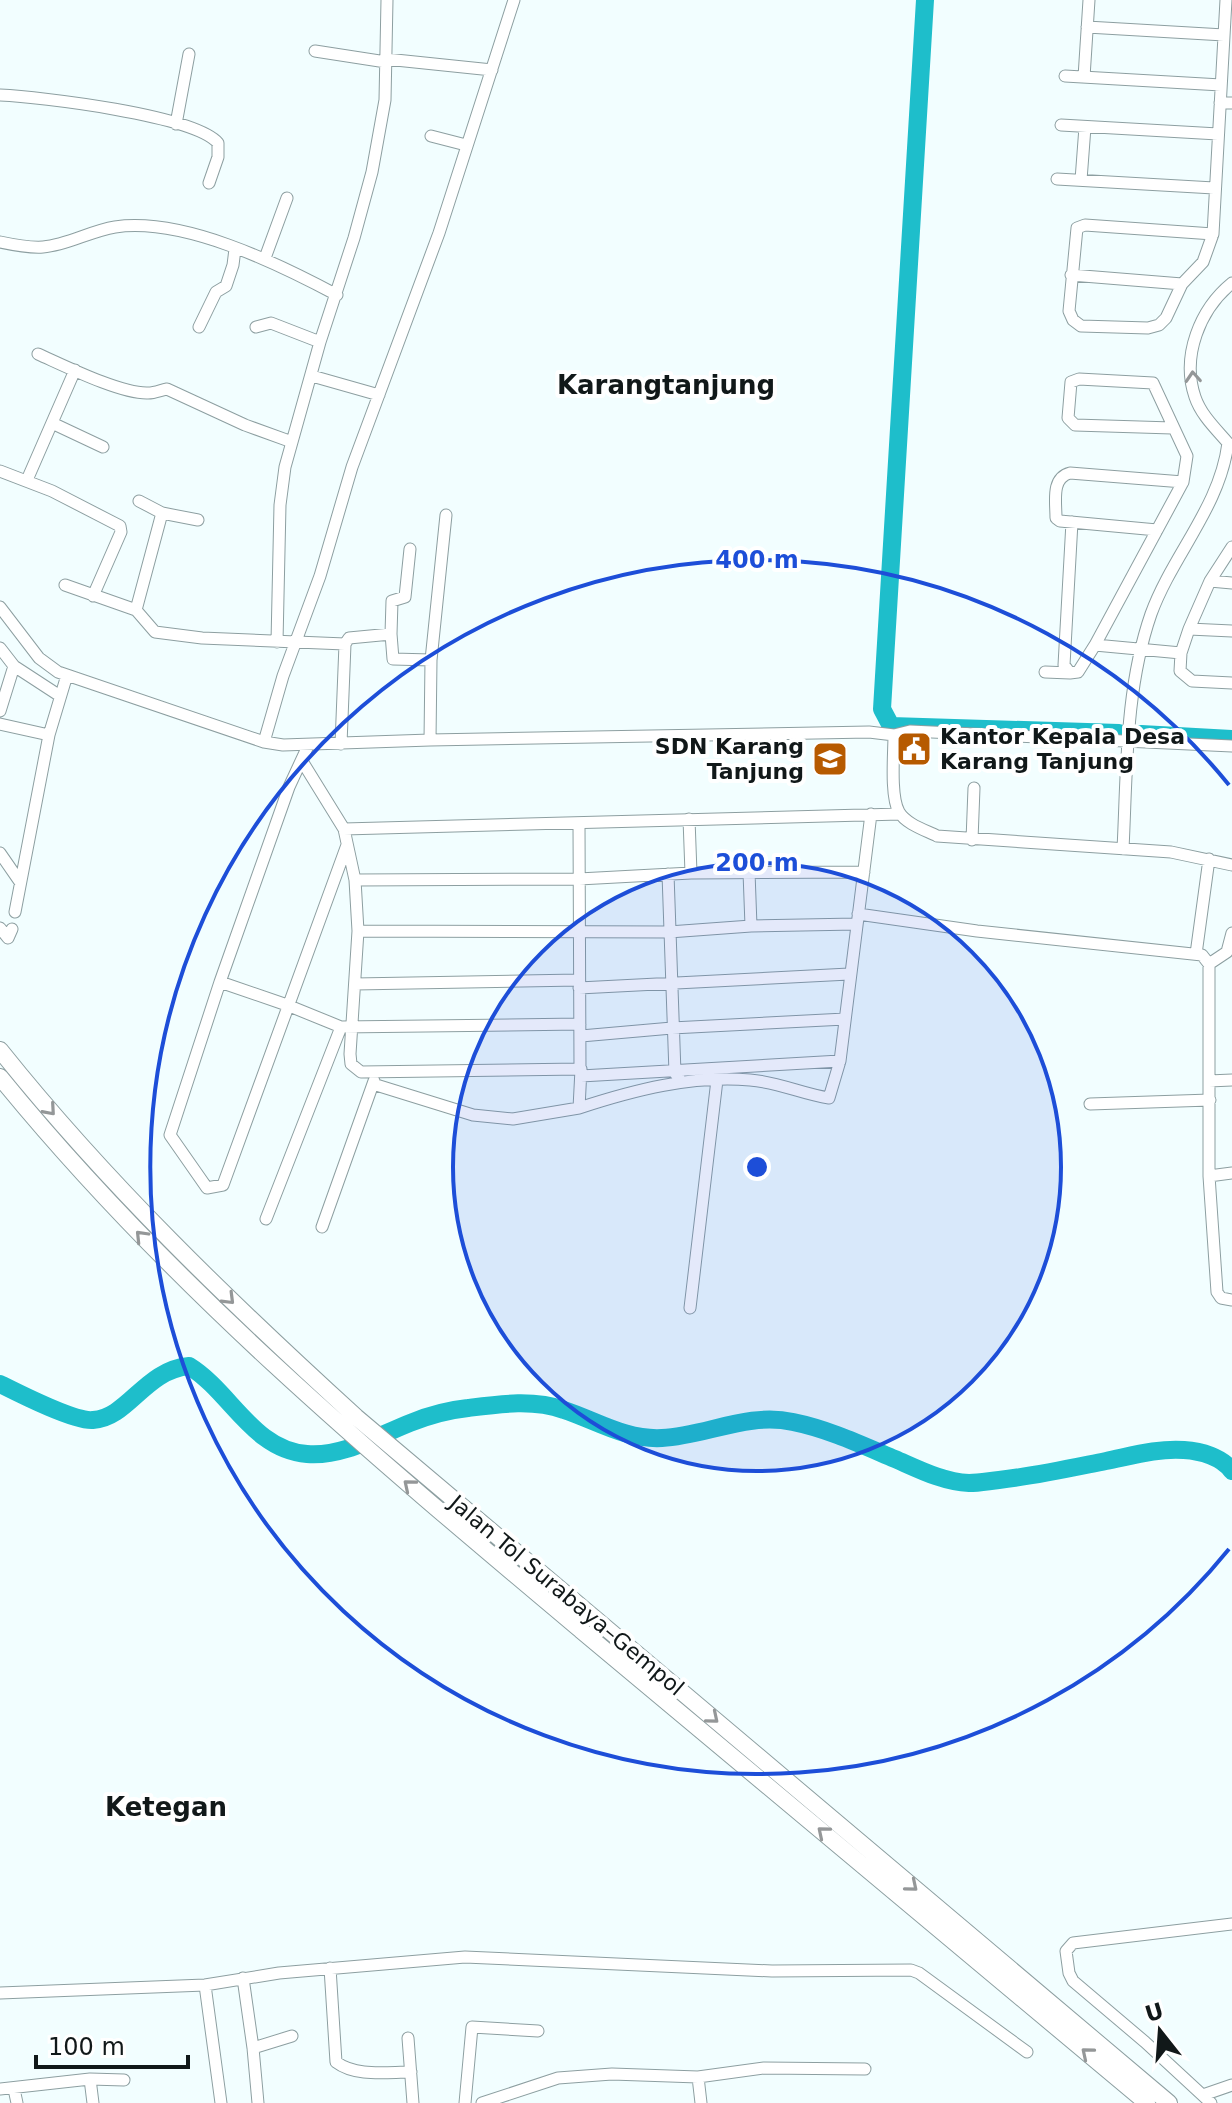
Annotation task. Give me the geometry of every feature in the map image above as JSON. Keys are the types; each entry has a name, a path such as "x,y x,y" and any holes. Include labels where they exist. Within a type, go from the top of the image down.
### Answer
{"highway":[{"name":"Jalan Tol Surabaya–Gempol","path":"0,1050 149,1221 253,1323 356,1417 390,1458 1147,2103"},
{"name":"Jalan Tol Surabaya–Gempol","path":"0,1077 183,1279 339,1425 390,1458 1169,2103"}],"street":[{"path":"277,642 280,505 285,467 372,172 382,123 387,0"},
{"path":"264,742 320,576 352,467 439,233 514,0"},
{"path":"1084,77 1089,0"},
{"path":"1213,234 1080,226 1075,231 1071,275 1069,311 1073,320 1081,326 1148,328 1159,325 1166,318 1182,284 1203,262 1213,234 1218,134 1226,103 1221,85 1226,0"},
{"path":"1087,27 1224,35"},
{"path":"315,51 492,70"},
{"path":"176,124 189,54"},
{"path":"1065,76 1221,85"},
{"path":"0,95 71,101 176,124 211,136 218,143 218,157 209,183"},
{"path":"1061,125 1218,134"},
{"path":"1081,180 1085,127"},
{"path":"431,136 466,145"},
{"path":"1057,179 1214,188"},
{"path":"265,258 287,198"},
{"path":"0,242 44,247 101,230 132,226 179,232 265,258 337,295"},
{"path":"199,327 216,292 226,286 235,249"},
{"path":"1071,275 1182,284"},
{"path":"1123,849 1132,693 1151,616 1161,591 1220,482 1230,443 1204,415 1195,397 1191,378 1196,332 1212,304 1232,283"},
{"path":"256,327 271,323 320,342"},
{"path":"38,354 101,382 137,392 152,393 167,389 245,425 292,442"},
{"path":"27,480 75,370"},
{"path":"312,376 379,395"},
{"path":"1045,672 1078,672 1183,482 1187,456 1153,383 1079,379 1071,382 1068,418 1075,425 1172,428"},
{"path":"52,423 103,447"},
{"path":"0,471 78,503 120,526 121,532 93,596"},
{"path":"1157,530 1060,521 1056,518 1056,483 1063,474 1070,473 1183,482"},
{"path":"139,501 162,513 198,520"},
{"path":"136,610 162,513"},
{"path":"430,740 431,660 446,515"},
{"path":"1070,673 1064,665 1072,522"},
{"path":"1232,547 1210,581 1189,629 1181,653 1180,671 1192,681 1232,683"},
{"path":"410,549 405,597 392,601 393,659 431,660"},
{"path":"1210,581 1232,583"},
{"path":"65,585 136,610 155,632 345,644"},
{"path":"0,607 39,658 58,672 264,742 308,746 430,740 869,732 894,735 910,731 1232,746"},
{"path":"1189,629 1232,631"},
{"path":"341,744 345,644 351,637 391,634"},
{"path":"1095,645 1181,653"},
{"path":"0,648 14,666 60,696"},
{"path":"0,711 14,666"},
{"path":"15,912 49,735 67,675"},
{"path":"0,724 49,735"},
{"path":"894,735 895,800 900,814 937,836 1171,852 1232,865"},
{"path":"308,746 289,787 170,1135 207,1188 223,1185 347,845"},
{"path":"266,1219 346,1026 355,984 358,931 355,880 344,829 302,761"},
{"path":"972,840 974,788"},
{"path":"346,1026 351,1064 361,1072 581,1073 749,1080 788,1086 829,1098 840,1061 871,814"},
{"path":"344,829 900,814"},
{"path":"689,819 691,873"},
{"path":"579,823 579,1108"},
{"path":"0,853 20,882"},
{"path":"1196,954 1209,859"},
{"path":"749,872 751,926"},
{"path":"355,880 579,879 691,873 864,872"},
{"path":"668,874 672,1028 678,1077"},
{"path":"358,931 669,932 857,919 1196,954 1207,958 1209,1176 1217,1292 1221,1298 1232,1300"},
{"path":"1209,964 1227,952 1232,933"},
{"path":"355,984 579,984 849,974"},
{"path":"220,982 346,1026 581,1030 845,1019"},
{"path":"373,1084 473,1115 513,1119 579,1108 678,1077 840,1061"},
{"path":"322,1227 378,1071"},
{"path":"690,1308 717,1080"},
{"path":"1209,1081 1232,1080"},
{"path":"1090,1104 1210,1100"},
{"path":"1209,1176 1232,1173"},
{"path":"1232,1924 1088,1940 1071,1944 1066,1951 1073,1981 1207,2099 1232,2085"},
{"path":"0,1993 205,1985 330,1968 465,1957 772,1971 913,1971 1027,2052"},
{"path":"330,1968 336,2062 354,2071 411,2072"},
{"path":"243,1978 258,2103"},
{"path":"205,1985 221,2103"},
{"path":"465,2103 472,2027 538,2031"},
{"path":"253,2048 292,2036"},
{"path":"408,2038 413,2103"},
{"path":"482,2103 558,2078 612,2074 698,2077 764,2068 865,2069"},
{"path":"698,2077 701,2103"},
{"path":"0,2089 90,2079 124,2080"},
{"path":"90,2079 93,2103"},
{"path":"14,2089 17,2103"}],"waterway":[{"path":"925,0 882,709 891,726 1119,733"},
{"path":"1141,734 1232,739"},
{"path":"0,1384 60,1412 93,1420 117,1411 160,1376 189,1366 204,1377 257,1431 288,1450 307,1454 347,1449 417,1420 446,1412 529,1403 553,1407 624,1433 649,1438 678,1436 759,1420 793,1422 832,1433 931,1474 959,1482 976,1483 1026,1476 1174,1450 1211,1456 1232,1471"}],"place":[{"name":"Kantor Kepala Desa Karang Tanjung","path":"914,749"},
{"name":"SDN Karang Tanjung","path":"830,759"}],"district":[{"name":"Karangtanjung","path":"666,385"},
{"name":"Ketegan","path":"166,1807"}]}
